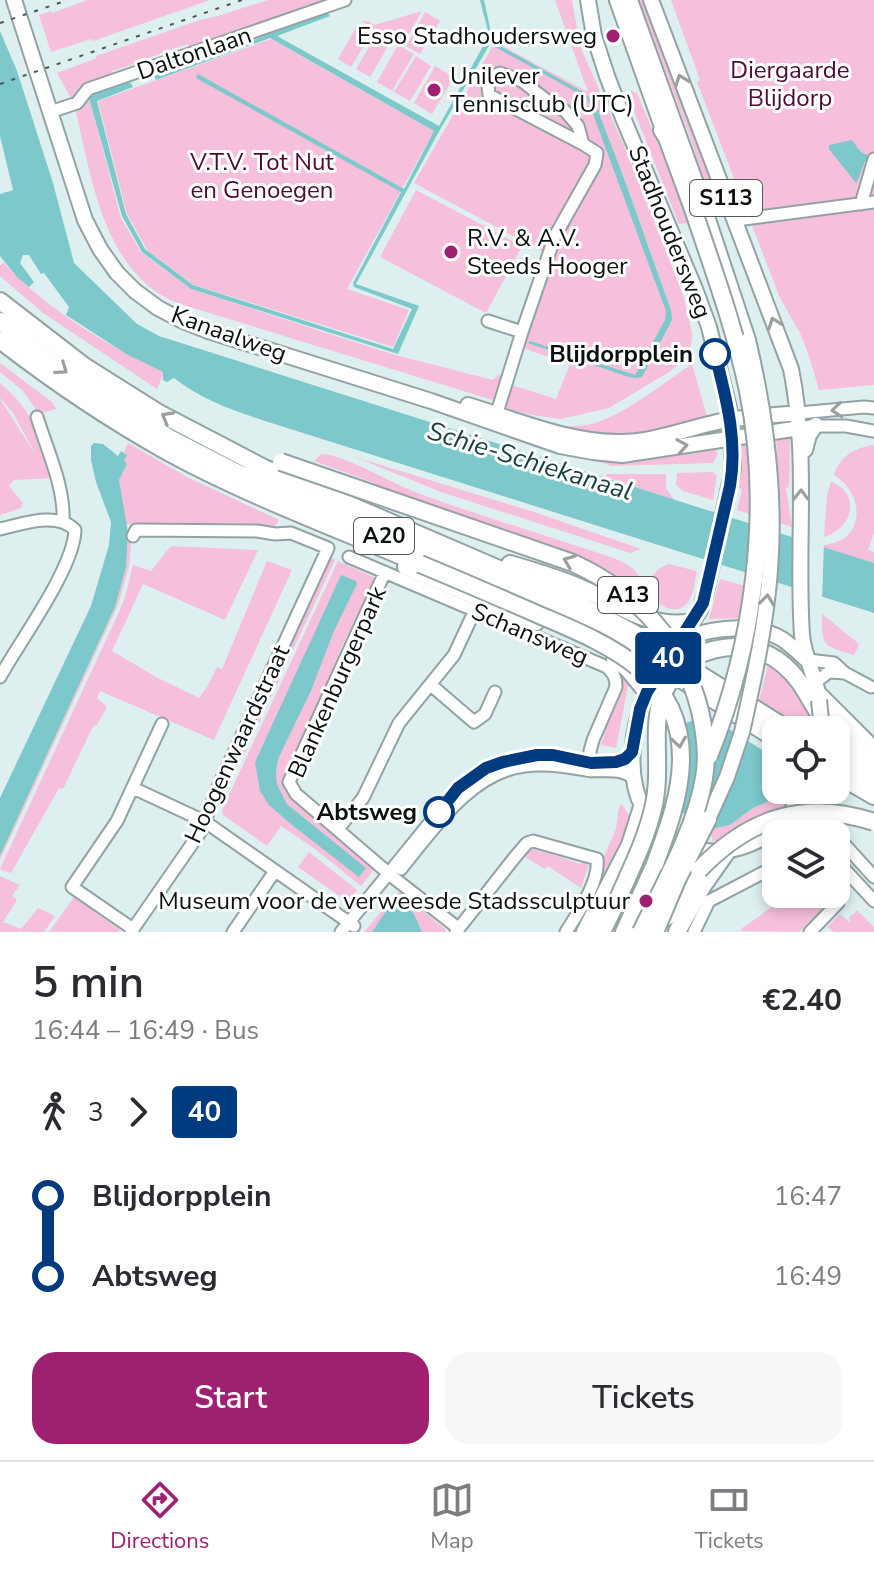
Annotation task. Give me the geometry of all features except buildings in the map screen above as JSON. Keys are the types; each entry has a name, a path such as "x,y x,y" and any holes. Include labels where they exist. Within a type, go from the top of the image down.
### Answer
{"highway":[{"name":"Stadhoudersweg","path":"618,0 667,138"},
{"path":"624,932 655,864 690,802 724,715 745,638 757,538 757,455 748,391 692,188 667,138 645,106"},
{"name":"A20","path":"0,301 49,340 157,412 264,468 571,600 632,632 767,716"},
{"name":"A20","path":"0,321 63,370 168,437 236,472 605,633 762,730"},
{"name":"A20","path":"0,340 69,392 171,453 229,482 603,644 637,665 654,682 675,721 681,757 676,798 655,864"},
{"name":"A13","path":"237,453 269,458 587,569 628,595 665,634 693,684 704,729 706,770 689,828 641,932"},
{"name":"A20","path":"229,482 271,510 592,646 627,668 647,692"},
{"name":"A20","path":"451,547 564,580 637,616 662,624 692,622"},
{"path":"602,932 643,843 652,811 657,777 657,713 660,699 671,678 694,657 707,651 735,646 756,650 788,669 820,716"},
{"path":"818,692 874,750"},
{"path":"850,747 874,767"},
{"path":"850,766 874,781"},
{"path":"850,782 874,796"},
{"path":"585,932 630,845 642,807"},
{"path":"656,932 699,870 724,846 756,826 776,818 812,812 834,812 874,822"},
{"path":"656,932 677,880 708,819"},
{"path":"677,932 702,887 728,850"}],"main road":[{"name":"Kanaalweg","path":"14,0 91,218 122,267 161,304 242,336 495,419 560,446 622,455 732,438"},
{"name":"Kanaalweg","path":"22,0 54,111"},
{"name":"Stadhoudersweg","path":"588,0 594,36 607,76 709,327 731,420 733,469 706,592 700,610 647,692 640,709 632,752 633,778 642,807"},
{"name":"Stadhoudersweg","path":"630,0 671,113 692,188 748,340 761,400 771,491 770,568 758,661 742,732 727,777 708,819"},
{"name":"S113","path":"651,0 788,359 800,420"},
{"path":"639,134 657,198"},
{"name":"Kanaalweg","path":"495,419 591,441 619,442 645,440 731,420"},
{"path":"731,420 800,420"},
{"path":"732,438 800,420"},
{"path":"800,420 802,640 818,692 821,716"},
{"path":"802,466 809,435 816,425"},
{"path":"679,643 724,629 757,631 784,641 808,660"},
{"path":"642,807 653,822 679,843 699,851 728,850 753,843 785,819 795,804"}],"street":[{"name":"Daltonlaan","path":"54,111 77,103 88,89 345,0"},
{"path":"495,419 555,236 595,165 597,153 489,95 491,77 500,73 522,81 565,111 578,126 583,144"},
{"path":"861,204 874,159"},
{"path":"744,219 874,202"},
{"path":"488,321 522,332"},
{"path":"800,420 864,407 874,408"},
{"path":"37,417 60,489 63,522"},
{"path":"800,420 816,425 874,431"},
{"path":"0,529 48,521 63,522 75,530 75,541 62,572 0,677"},
{"name":"Hoogenwaardstraat","path":"132,931 201,831 328,548 291,533 136,530 133,536"},
{"name":"Schansweg","path":"349,557 607,667 614,673 616,687 593,740 591,767"},
{"name":"Blankenburgerpark","path":"338,829 293,791 289,782 385,572"},
{"path":"475,610 454,655 399,723 363,798 338,829 457,930 527,843 533,841 597,859 598,866 589,891 566,932"},
{"path":"808,660 834,663 845,673 871,687"},
{"path":"818,692 829,672 845,673"},
{"path":"431,685 474,722 485,714 495,692"},
{"path":"132,931 72,887 117,821 162,724"},
{"path":"591,767 625,759 632,752"},
{"path":"133,788 204,821 348,928 458,788 486,768 537,755 553,755 591,767 621,771 633,778"},
{"path":"785,819 796,820"},
{"path":"850,851 874,877"},
{"path":"233,932 275,871"},
{"path":"694,932 709,901 762,873"},
{"path":"850,875 874,901"},
{"path":"827,908 813,929 828,932"}],"green space":[{"path":"87,0 210,0 93,41 91,39 51,52 39,15"},
{"path":"268,0 333,0 221,39 219,37 200,44 201,47 191,50 188,44 166,51 168,58 165,60 162,53 140,61 142,68 136,69 134,64 112,71 113,75 72,100 57,73 200,20"},
{"path":"555,0 572,0 580,46 670,261 684,298 692,341 682,362 609,408 560,419 501,407 509,384 556,399 570,364 520,347 549,255 414,183 495,42 588,92","holes":["594,102 671,310 671,320 642,376 667,315"]},
{"path":"639,0 644,0 715,185 728,211 715,215"},
{"name":"Diergaarde Blijdorp","path":"671,0 874,0 874,385 819,390 800,333 780,298 697,82 700,80"},
{"path":"422,11 403,44 361,21 374,25"},
{"name":"Unilever Tennisclub (UTC)","path":"425,12 440,21 420,54 406,46"},
{"path":"358,24 372,32 351,67 338,59"},
{"path":"376,35 390,43 370,77 356,69"},
{"name":"V.T.V. Tot Nut en Genoegen","path":"271,39 434,131 347,289 409,310 393,347 194,285 148,251 127,214 98,101"},
{"path":"398,45 414,54 392,91 377,82"},
{"path":"416,56 431,66 410,101 394,92"},
{"name":"Unilever Tennisclub (UTC)","path":"435,66 454,77 432,114 414,103"},
{"path":"631,91 637,93 689,223 679,224 632,106"},
{"path":"86,96 121,218 141,252 191,289 395,355 493,380 498,375 504,376 496,401 180,304 155,291 134,272 118,249 96,196 76,112 76,107"},
{"name":"R.V. & A.V. Steeds Hooger","path":"416,190 522,246 486,313 380,257"},
{"path":"4,263 58,311 164,372 157,389 43,313 0,276 0,265"},
{"path":"0,363 52,402 56,409 39,414 23,391 0,372"},
{"path":"692,364 707,417 642,434 601,437 551,426 584,425 607,419"},
{"path":"0,383 28,415 53,478 14,480 9,486 23,503 21,508 0,515 0,399 37,457 13,413 0,398"},
{"path":"790,434 789,487 786,488 792,527 780,523 776,435"},
{"path":"749,439 752,515 737,510 742,489 736,487 741,440"},
{"path":"128,443 187,477 279,520 273,529 239,523 126,524 119,480 127,464 124,452"},
{"path":"874,445 874,533 868,550 874,552 874,563 823,547 847,535 854,527 856,516 852,494 834,475 837,468 849,454"},
{"path":"715,447 718,454 713,463 611,466 575,452"},
{"path":"321,454 343,459 443,502 616,559 638,574 644,598 607,572 567,552 374,486 374,483 314,461"},
{"path":"355,457 534,512 641,549 630,553 441,492"},
{"path":"713,472 717,476 713,500 683,491 676,485 677,473"},
{"path":"607,474 666,474 666,488 674,500 605,477"},
{"path":"831,481 846,492 850,508 842,526 824,537 827,496"},
{"path":"128,532 132,533 129,567 118,605 0,860 115,607 126,568"},
{"path":"171,546 258,550 225,620 143,584 112,651 199,698 217,667 222,669 267,561 292,570 214,740 100,691 97,698 107,707 97,725 93,726 63,789 59,788 11,873 0,869 119,612 133,565 151,571"},
{"path":"330,557 335,560 243,757 239,755 286,652 289,653 291,649 289,647"},
{"path":"338,561 373,577 375,581 359,618 342,646 319,706 316,705 317,709 286,773 285,784 287,791 376,867 361,886 281,826 267,846 223,815 222,810","holes":["341,576 357,584 278,759 276,773 277,784 287,804 365,868 359,876 292,825 255,762"]},
{"path":"668,564 697,571 690,599 680,608 663,606 651,591 651,581 656,572"},
{"path":"720,579 748,587 743,618 709,619"},
{"path":"822,614 858,643 854,655 826,644 822,633"},
{"path":"769,661 784,671 816,716 784,716 759,701"},
{"path":"617,677 627,679 628,686 616,748 601,745"},
{"path":"622,804 630,817 632,829 576,932 571,932 616,829"},
{"path":"763,804 790,804 787,809 717,847 717,841 712,841 711,829 730,825"},
{"path":"530,849 591,867 588,867 581,888 548,866 545,869 525,857"},
{"path":"309,852 357,890 348,902 298,867"},
{"path":"0,876 20,885 12,896 17,900 3,922 21,929 38,908 55,916 44,932 0,932"},
{"path":"398,892 446,932 422,932 414,914 396,897 372,932 364,932"},
{"path":"74,897 120,930 119,932 49,932"},
{"path":"770,908 823,908 799,932 741,931"},
{"path":"857,910 874,927 874,932 834,932 827,927 840,914 851,923 849,918"}],"water":[{"path":"480,0 484,0 493,42 583,92 595,103 671,310 672,320 642,377 629,377 528,343 530,341 635,375 665,320 666,311 587,98 490,44 356,284 419,306 398,354 191,289 142,252 122,216 89,98 130,82 133,87 97,101 126,214 145,249 193,285 393,349 412,309 354,287 353,283 401,192 196,78 198,74 404,189 434,131 270,38 156,80 154,76 328,13 330,16 277,36 439,126 487,39 490,39"},
{"name":"Schie-Schiekanaal","path":"0,31 17,71 53,183 74,263 137,324 159,336 874,563 874,613 265,421 206,398 174,378 167,382 163,380 163,372 128,355 66,315 69,307 29,255 23,255 20,263 34,282 29,287 0,256 0,194 13,190 0,136"},
{"path":"852,140 860,151 870,157 869,163 865,161 856,183 829,149 829,145"},
{"path":"94,443 103,444 118,456 121,451 127,455 124,460 127,464 119,480 128,532 126,568 115,607 0,856 0,798 91,606 109,545 111,522 91,460 91,446"},
{"path":"341,575 357,584 278,759 276,773 277,784 287,804 366,868 359,877 269,805 260,791 255,762"},
{"path":"709,716 762,750 763,804 730,825 711,829 666,803 683,726"},
{"path":"396,896 414,914 422,932 372,932"}],"pier":[{"path":"792,533 824,543 822,600 792,591"}],"railway":[{"path":"0,23 68,0"},
{"path":"0,84 242,0"}],"bus line":[{"name":"40","path":"439,812 458,788 486,768 503,762 553,755 591,763 616,762 632,752 640,709 647,692 703,603 730,486 733,469 731,420 715,354"}],"place":[{"name":"Esso Stadhoudersweg","path":"613,36"},
{"name":"Unilever Tennisclub (UTC)","path":"434,90"},
{"name":"R.V. & A.V. Steeds Hooger","path":"451,252"},
{"name":"Blijdorpplein","path":"715,354"},
{"name":"Abtsweg","path":"439,812"},
{"name":"Museum voor de verweesde Stadssculptuur","path":"646,901"}]}
